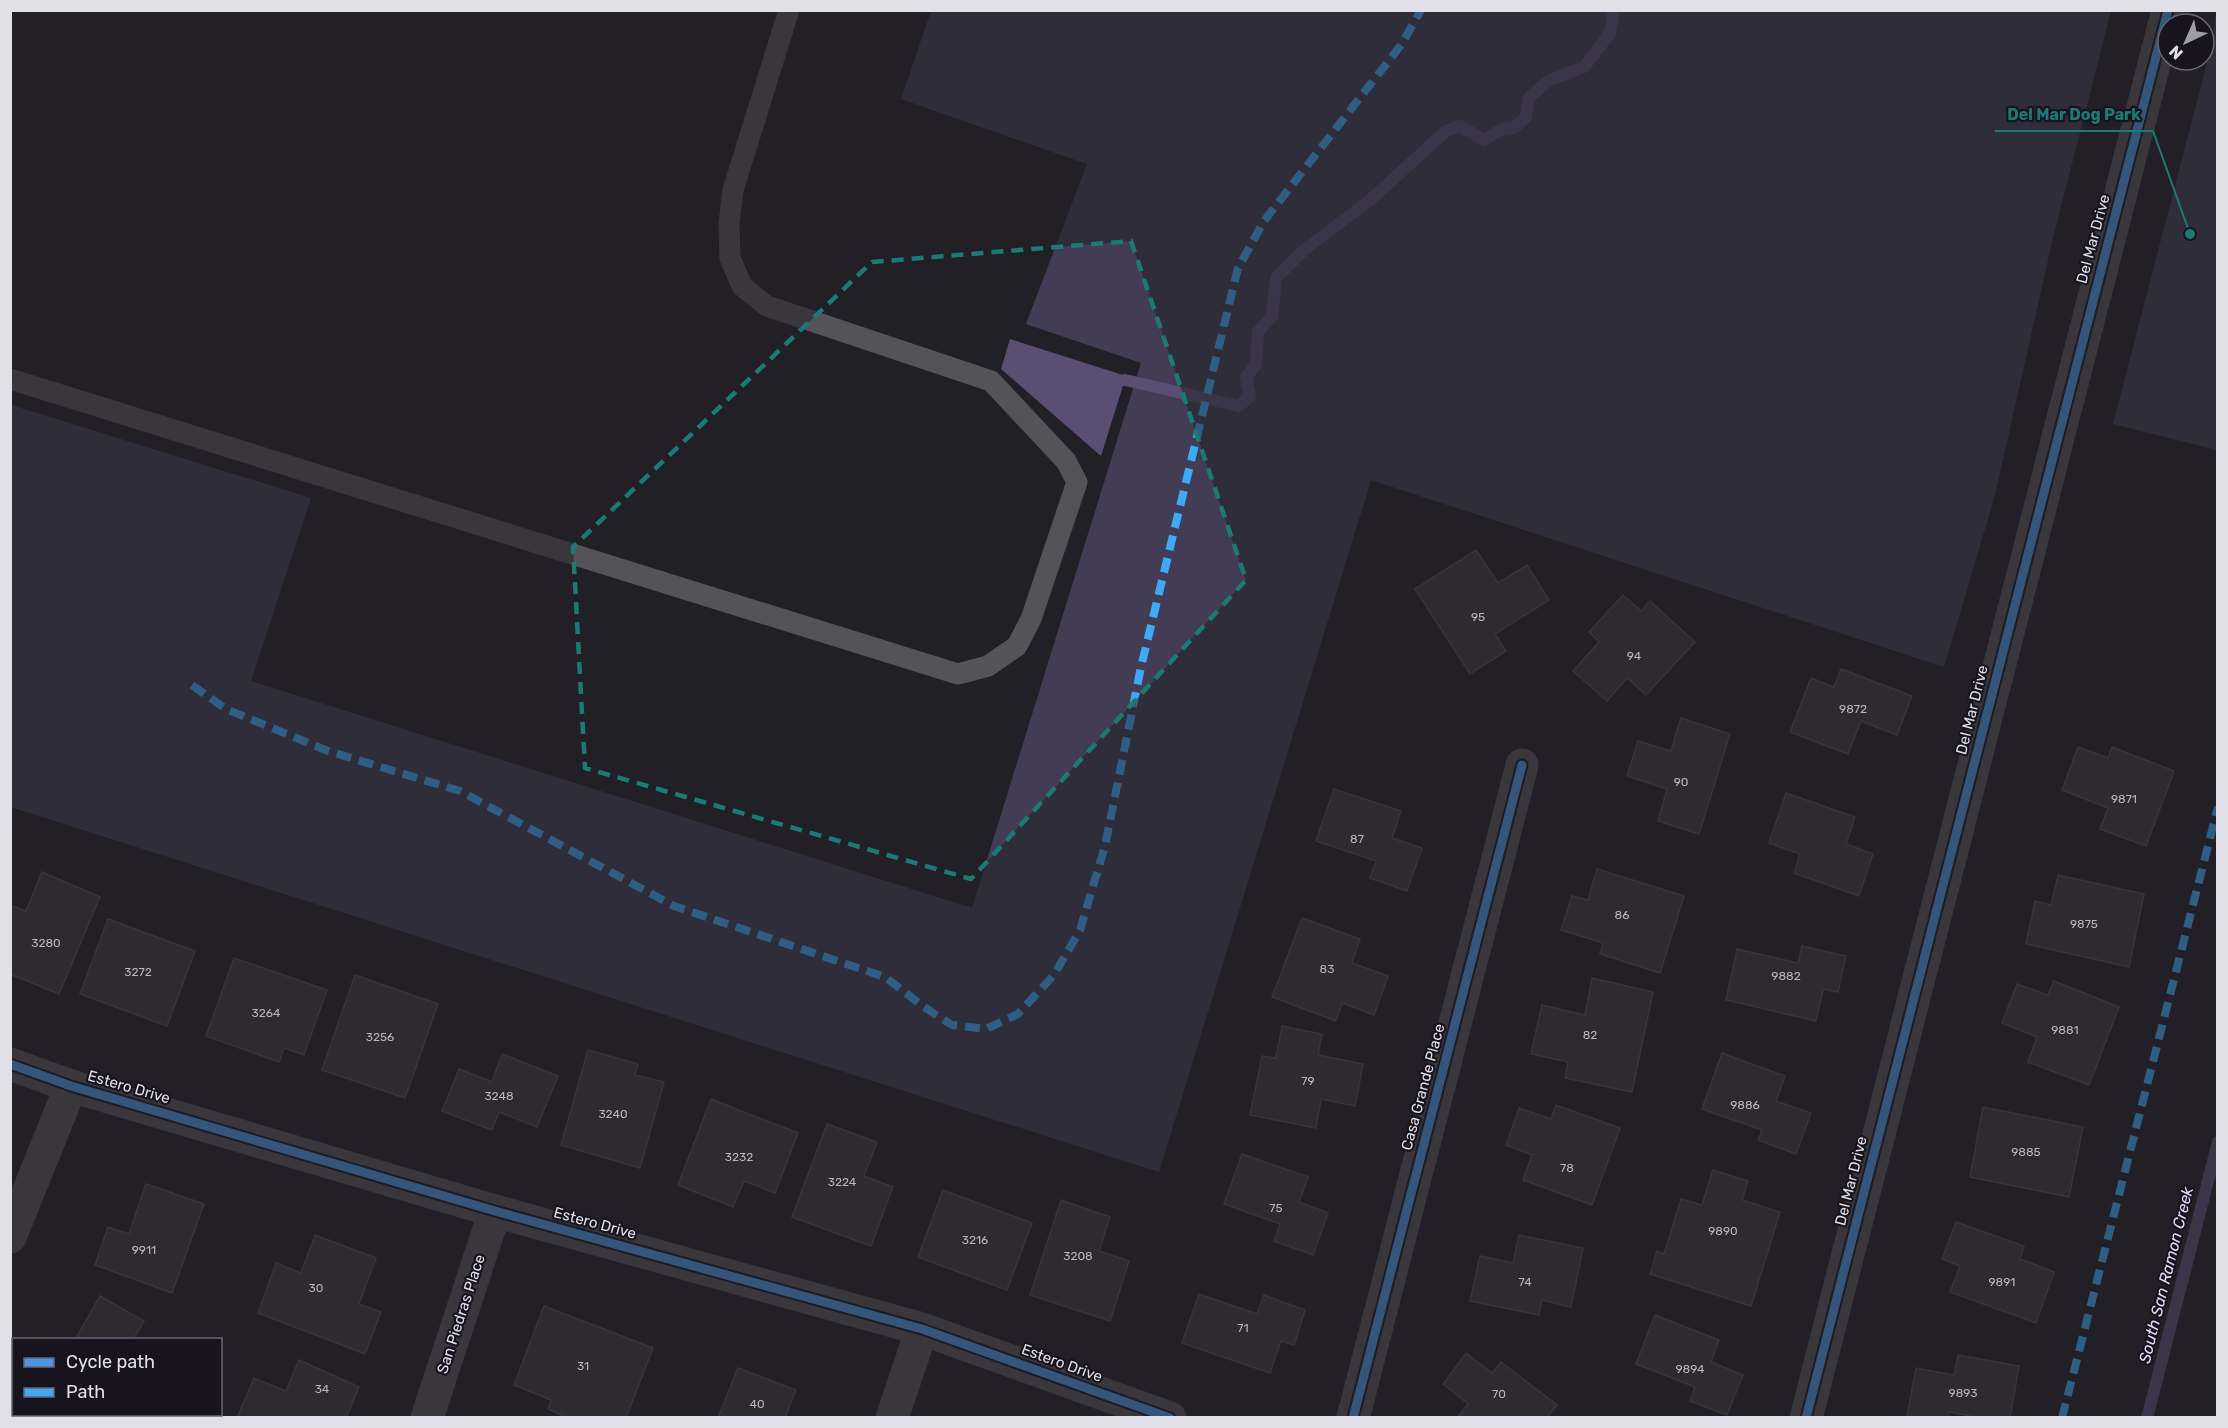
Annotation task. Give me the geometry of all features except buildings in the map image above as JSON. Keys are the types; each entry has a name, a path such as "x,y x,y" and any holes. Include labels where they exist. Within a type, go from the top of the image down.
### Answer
{"street":[{"name":"Del Mar Drive","path":"1806,1418 2168,10"},
{"name":"Casa Grande Place","path":"1353,1418 1522,765"},
{"name":"Estero Drive","path":"10,1064 71,1086 495,1211 921,1329 1170,1418"},
{"path":"10,1237 71,1086"},
{"name":"San Piedras Place","path":"427,1418 495,1211"},
{"path":"892,1418 921,1329"}],"lane":[{"path":"10,379 958,674 988,666 1017,646 1031,619 1077,482 1066,461 991,381 767,306 742,285 730,258 729,224 733,190 789,10"}],"highlighted area":[{"path":"1131,241 1246,580 971,879 585,768 573,547 872,262"}],"shaded area":[{"path":"931,11 2111,11 2052,242 1995,495 1944,667 1371,480 1159,1172 11,807 11,405 311,498 251,681 972,908 1141,363 1026,324 1087,164 901,99"},
{"path":"2218,11 2217,450 2113,424 2205,72 2216,72 2216,12"},
{"path":"1010,339 1126,376 1101,456 1001,369"}],"waterway":[{"path":"1125,380 1239,406 1250,396 1246,378 1256,364 1258,332 1272,316 1276,278 1304,250 1369,201 1446,131 1460,126 1484,140 1502,129 1514,128 1526,117 1529,98 1548,81 1584,67 1610,33 1614,10"},
{"name":"South San Ramon Creek","path":"2147,1418 2218,1142"}],"marked path":[{"path":"192,685 226,709 328,751 460,791 674,906 885,977 952,1025 986,1029 1018,1014 1054,975 1080,930 1105,846 1141,667 1238,268 1264,221 1401,45 1421,10"},
{"path":"2062,1418 2218,807"}],"cycle path":[{"path":"1806,1418 2168,10"},
{"path":"1353,1418 1522,765"},
{"path":"10,1064 71,1086 495,1211 922,1329 1170,1418"}],"place":[{"name":"Del Mar Dog Park","path":"2190,234"}]}
